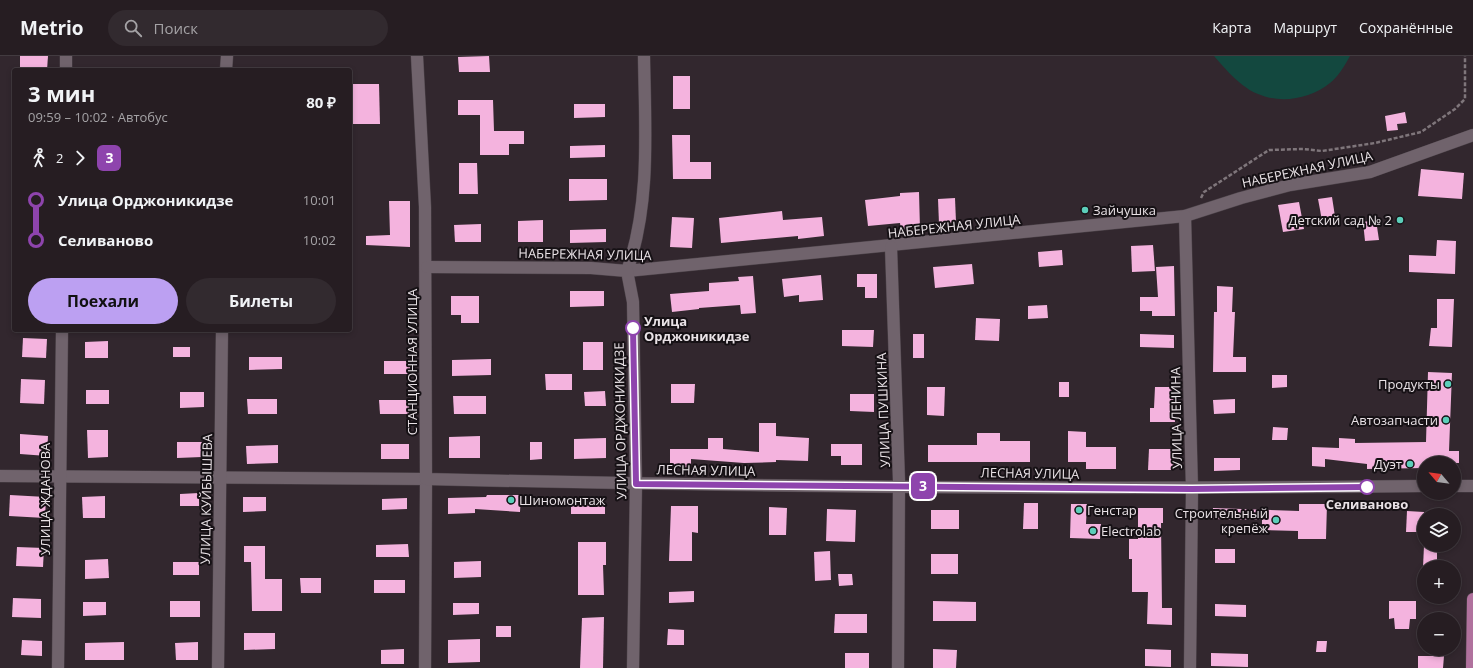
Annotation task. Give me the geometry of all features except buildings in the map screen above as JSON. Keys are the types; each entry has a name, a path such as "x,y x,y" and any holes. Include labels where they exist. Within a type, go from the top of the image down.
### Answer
{"main road":[{"path":"1472,668 1473,599"}],"street":[{"path":"66,56 66,68"},
{"path":"226,68 227,56"},
{"name":"СТАНЦИОННАЯ УЛИЦА","path":"417,56 425,207 426,267 425,668"},
{"path":"627,271 635,250 645,184 644,56"},
{"name":"НАБЕРЕЖНАЯ УЛИЦА","path":"426,267 591,268 627,271 892,247 1188,215 1241,198 1290,185 1370,172 1473,135"},
{"name":"УЛИЦА ЛЕНИНА","path":"1188,215 1192,489 1190,668"},
{"name":"УЛИЦА ПУШКИНА","path":"892,247 899,486 898,668"},
{"name":"УЛИЦА ОРДЖОНИКИДЗЕ","path":"627,271 633,302 636,484 632,668"},
{"name":"УЛИЦА ЖДАНОВА","path":"58,668 59,476 62,332"},
{"name":"УЛИЦА КУЙБЫШЕВА","path":"218,668 219,478 222,332"},
{"name":"ЛЕСНАЯ УЛИЦА","path":"0,476 426,479 636,484 1192,489 1417,486"},
{"path":"1461,486 1473,486"}],"path":[{"path":"1188,215 1204,192 1268,150 1303,149 1322,151 1375,143 1421,132 1454,109 1465,99 1465,56"}],"shaded area":[{"path":"1214,56 1350,56 1336,78 1314,93 1295,98 1276,99 1258,94 1246,87 1234,78"}],"bus line":[{"name":"3","path":"633,328 636,484 1192,489 1367,487"}],"place":[{"name":"Зайчушка","path":"1085,210"},
{"name":"Детский сад № 2","path":"1400,220"},
{"name":"Улица Орджоникидзе","path":"633,328"},
{"name":"Продукты","path":"1448,384"},
{"name":"Автозапчасти","path":"1446,420"},
{"name":"Дуэт","path":"1410,464"},
{"name":"Селиваново","path":"1367,487"},
{"name":"Шиномонтаж","path":"511,500"},
{"name":"Генстар","path":"1079,510"},
{"name":"Строительный крепёж","path":"1276,520"},
{"name":"Electrolab","path":"1093,531"}]}
